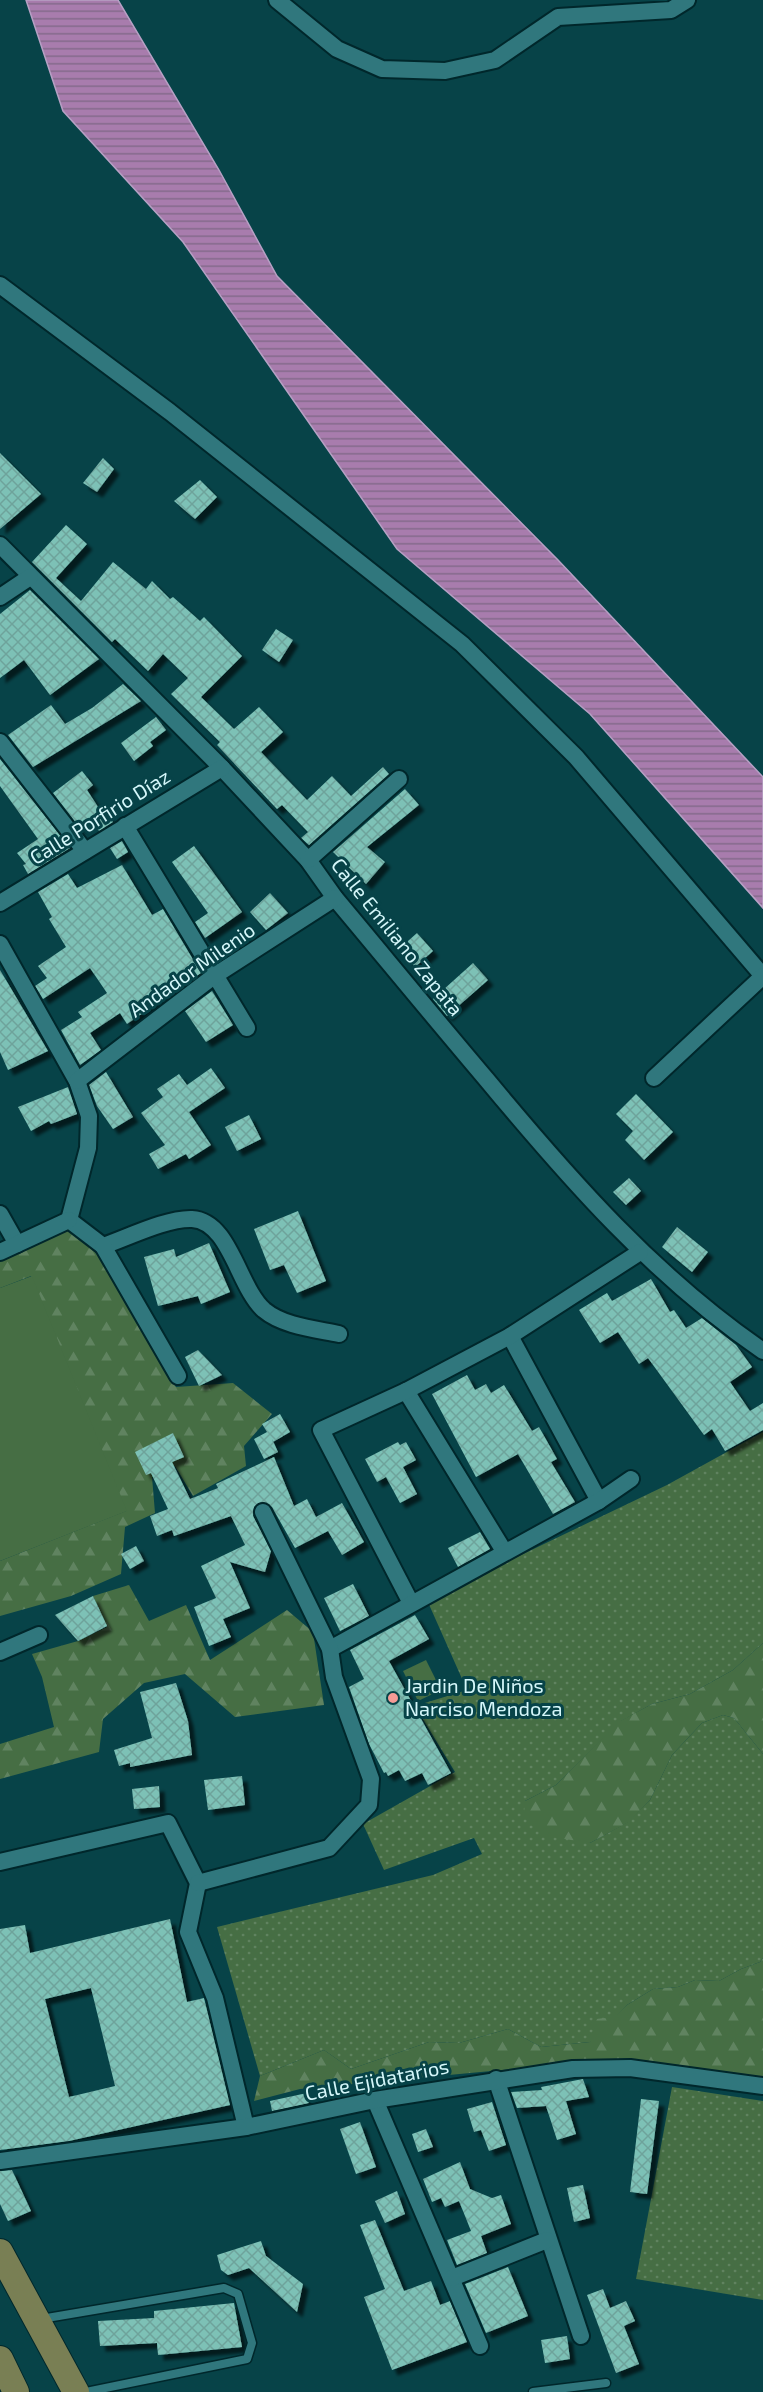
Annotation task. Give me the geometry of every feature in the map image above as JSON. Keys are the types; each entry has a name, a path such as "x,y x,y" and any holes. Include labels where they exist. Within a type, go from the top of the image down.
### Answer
{"main road":[{"path":"0,2252 76,2392"},
{"path":"0,2360 16,2392"}],"street":[{"path":"277,0 337,50 382,69 446,72 495,60 558,17 671,10 687,0"},
{"path":"0,285 170,412 462,645 576,757 763,976 654,1078"},
{"name":"Calle Emiliano Zapata","path":"0,545 222,768 308,860 335,898 562,1171 640,1252 723,1323 763,1351"},
{"path":"0,597 30,577"},
{"path":"0,742 86,851"},
{"name":"Calle Porfirio Díaz","path":"0,903 222,768"},
{"path":"308,860 399,779"},
{"path":"125,826 247,1028"},
{"name":"Andador Milenio","path":"77,1081 214,976 335,898"},
{"path":"0,944 77,1081 89,1116 88,1148 69,1220"},
{"path":"0,1214 17,1244"},
{"path":"103,1246 170,1223 188,1219 202,1221 219,1234 263,1309 284,1321 339,1334"},
{"path":"0,1252 69,1220"},
{"path":"69,1220 103,1246 178,1376"},
{"path":"411,1603 321,1430 406,1391 510,1336 640,1252"},
{"path":"510,1336 599,1501"},
{"path":"406,1391 504,1551"},
{"path":"330,1649 504,1551 599,1501 631,1479"},
{"path":"198,1882 329,1848 369,1805 371,1779 334,1677 330,1649 263,1512"},
{"path":"0,1652 39,1635"},
{"path":"0,1862 168,1822 198,1882 188,1932 214,1998 246,2127"},
{"name":"Calle Ejidatarios","path":"0,2161 246,2127 375,2100 496,2079 573,2069 630,2068 763,2086"},
{"path":"496,2079 547,2240 581,2336"},
{"path":"375,2100 480,2346"},
{"path":"452,2278 547,2240"}],"lane":[{"path":"37,2319 224,2288 238,2294 252,2343 247,2360 86,2392"},
{"path":"533,2392 606,2383"}],"green space":[{"path":"67,1229 97,1252 176,1387 233,1383 272,1414 244,1446 246,1466 193,1496 175,1466 152,1477 155,1513 125,1527 121,1574 71,1596 0,1616 0,1561 126,1511 31,1276 0,1288 0,1261"},
{"path":"32,1276 127,1511 0,1561 0,1288"},
{"path":"763,1432 763,1643 733,1670 690,1694 652,1704 621,1721 556,1785 525,1801 590,1843 628,1822 650,1800 672,1755 702,1723 723,1715 734,1718 763,1754 763,1958 760,1962 719,1981 695,1980 678,1987 653,1989 627,2005 590,2042 541,2047 508,2029 459,2043 429,2042 351,2069 324,2050 260,2076 217,1927 433,1875 482,1854 474,1838 384,1870 363,1824 455,1772 415,1706 467,1690 427,1600 667,1485"},
{"path":"129,1585 149,1621 186,1605 210,1660 287,1610 313,1632 324,1705 235,1717 185,1674 144,1683 103,1719 99,1752 0,1779 0,1744 54,1727 42,1677 32,1654 78,1641 107,1627 93,1596"},
{"path":"763,1643 763,1754 734,1718 723,1715 702,1723 672,1755 650,1800 629,1822 590,1843 546,1836 529,1823 524,1813 525,1801 556,1785 620,1721 652,1704 690,1694 733,1670"},
{"path":"426,1660 441,1690 418,1701 403,1671"},
{"path":"763,1958 763,2078 621,2059 300,2089 254,2101 260,2076 324,2050 351,2069 429,2042 459,2043 508,2029 541,2047 590,2042 596,2019 614,2017 627,2005 653,1989 678,1987 695,1980 719,1981 760,1962"},
{"path":"672,2087 763,2101 763,2300 636,2279"}],"shaded area":[{"path":"26,0 118,0 219,170 277,276 558,560 763,777 763,908 590,714 397,549 183,242 63,111"}],"building":[{"path":"0,453 41,494 0,529"},
{"path":"103,458 114,469 97,492 83,483"},
{"path":"200,480 217,497 195,519 174,501"},
{"path":"66,525 87,544 56,578 81,601 113,562 146,589 152,581 170,599 173,597 200,621 204,617 242,656 201,697 234,729 259,707 283,732 261,752 307,800 332,776 351,796 383,767 389,774 309,845 301,838 308,832 282,805 277,809 217,745 220,742 171,694 188,678 163,654 148,671 115,639 112,642 32,562"},
{"path":"30,590 99,659 50,695 24,660 0,678 0,614"},
{"path":"276,629 293,640 279,662 262,650"},
{"path":"123,684 141,701 33,767 8,735 51,705 65,724 92,708"},
{"path":"156,717 166,730 150,742 153,746 134,761 121,743"},
{"path":"0,759 70,848 28,874 23,865 26,864 17,853 38,839 0,786"},
{"path":"82,771 93,785 87,790 102,813 80,828 53,793"},
{"path":"405,789 419,805 367,847 385,862 366,884 333,852"},
{"path":"107,814 113,822 99,831 94,824"},
{"path":"122,841 128,852 117,859 110,848"},
{"path":"194,846 242,912 205,938 195,922 208,913 172,862"},
{"path":"122,865 152,915 163,909 201,973 127,1024 120,1013 90,1033 101,1050 80,1065 61,1030 82,1017 78,1012 107,993 90,968 43,999 35,986 47,978 38,966 66,947 49,919 52,917 38,892 68,874 77,888"},
{"path":"270,893 288,913 266,930 250,912"},
{"path":"417,933 433,951 415,967 399,949"},
{"path":"473,963 488,980 447,1016 433,999"},
{"path":"0,970 48,1051 8,1070 0,1052"},
{"path":"212,991 233,1025 206,1042 185,1011"},
{"path":"211,1068 225,1088 189,1112 211,1145 189,1159 186,1154 158,1169 149,1154 165,1145 141,1113 163,1097 157,1089 179,1074 187,1085"},
{"path":"106,1072 133,1117 113,1129 97,1106 89,1085"},
{"path":"68,1087 77,1114 51,1124 49,1121 31,1131 18,1107"},
{"path":"636,1094 673,1132 644,1160 625,1140 633,1131 616,1114"},
{"path":"249,1115 261,1139 237,1151 225,1127"},
{"path":"629,1178 641,1191 626,1205 613,1192"},
{"path":"298,1211 326,1281 297,1293 284,1265 270,1270 254,1229"},
{"path":"677,1227 708,1252 692,1272 662,1247"},
{"path":"209,1243 230,1292 201,1304 198,1296 158,1306 144,1257 174,1249 176,1257"},
{"path":"651,1279 670,1312 674,1310 686,1328 702,1318 736,1345 752,1367 730,1382 750,1411 763,1403 763,1430 725,1451 712,1429 704,1435 648,1358 639,1364 618,1332 600,1343 579,1310 607,1293 612,1301"},
{"path":"198,1350 222,1375 199,1386 185,1357"},
{"path":"467,1375 475,1390 486,1384 491,1393 504,1385 532,1431 539,1427 557,1459 551,1462 575,1502 553,1514 518,1454 476,1477 432,1394"},
{"path":"280,1414 290,1432 273,1442 278,1452 264,1459 254,1439 267,1432 262,1424"},
{"path":"173,1433 184,1457 172,1462 190,1499 218,1488 216,1484 274,1457 294,1506 307,1499 316,1517 342,1503 364,1542 342,1555 328,1531 295,1548 272,1507 264,1502 258,1503 254,1507 253,1516 271,1551 265,1572 230,1562 250,1608 223,1619 231,1637 209,1646 194,1607 216,1598 201,1566 245,1545 231,1516 174,1536 172,1530 157,1536 150,1516 168,1509 151,1473 146,1475 135,1452"},
{"path":"398,1442 400,1445 406,1442 416,1460 403,1467 417,1494 400,1503 386,1477 377,1482 365,1459"},
{"path":"480,1532 490,1549 458,1567 448,1548"},
{"path":"136,1546 144,1561 130,1569 121,1554"},
{"path":"353,1584 369,1616 340,1631 324,1598"},
{"path":"93,1596 107,1626 78,1641 55,1615"},
{"path":"415,1615 429,1639 389,1661 451,1773 428,1785 422,1773 405,1781 399,1770 388,1776 386,1772 384,1773 369,1744 349,1687 364,1679 350,1650"},
{"path":"176,1683 188,1721 192,1755 130,1767 130,1763 119,1766 114,1750 152,1738 140,1692"},
{"path":"242,1776 245,1805 208,1810 204,1780"},
{"path":"159,1786 160,1807 134,1809 132,1789"},
{"path":"170,1919 187,2002 204,1998 230,2105 69,2141 0,2150 0,1929 25,1925 30,1953","holes":["91,1988 115,2086 69,2097 45,1999"]},
{"path":"583,2079 589,2097 566,2101 576,2134 557,2140 546,2106 517,2108 511,2092 542,2090 541,2087"},
{"path":"307,2093 309,2103 272,2111 270,2101"},
{"path":"641,2099 659,2101 647,2194 630,2192"},
{"path":"492,2102 506,2145 489,2151 481,2130 474,2132 467,2109"},
{"path":"360,2122 376,2167 356,2174 340,2129"},
{"path":"426,2129 433,2147 418,2152 412,2134"},
{"path":"460,2162 470,2189 492,2198 501,2195 511,2224 481,2236 487,2253 457,2265 447,2240 471,2231 459,2201 445,2207 441,2198 432,2202 423,2179"},
{"path":"12,2170 31,2211 8,2221 0,2204 0,2171"},
{"path":"583,2185 590,2218 574,2222 567,2188"},
{"path":"397,2191 405,2214 385,2223 375,2201"},
{"path":"375,2220 404,2291 431,2281 440,2305 450,2301 467,2342 392,2370 364,2297 385,2289 360,2225"},
{"path":"261,2241 266,2256 303,2284 297,2312 249,2268 228,2275 221,2270 217,2255"},
{"path":"508,2267 528,2316 486,2333 465,2284"},
{"path":"603,2289 610,2308 626,2301 635,2321 624,2326 639,2364 616,2373 587,2295"},
{"path":"234,2303 242,2347 158,2355 157,2343 100,2346 98,2321 154,2318 154,2311"},
{"path":"567,2336 570,2359 545,2363 541,2340"}],"place":[{"name":"Jardin De Niños Narciso Mendoza","path":"393,1698"}]}
